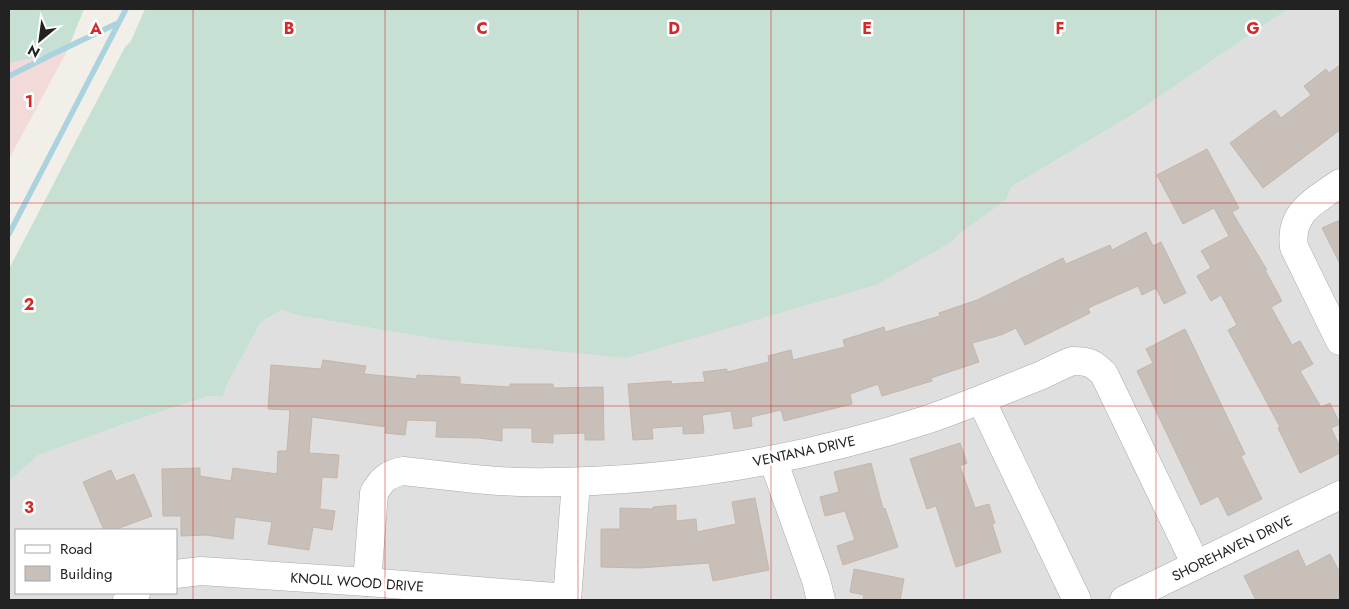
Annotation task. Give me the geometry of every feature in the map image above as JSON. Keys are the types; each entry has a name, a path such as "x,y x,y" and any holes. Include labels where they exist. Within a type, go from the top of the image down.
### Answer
{"street":[{"path":"1340,183 1300,214 1294,224 1292,236 1294,247 1340,341"},
{"name":"VENTANA DRIVE","path":"367,582 374,493 385,477 394,472 404,471 518,482 576,482 631,480 693,473 773,460 861,439 929,419 981,400 1072,361 1086,361 1095,365 1104,374 1196,565"},
{"path":"981,400 1077,600"},
{"path":"773,460 816,580 821,600"},
{"path":"567,599 576,482"},
{"name":"SHOREHAVEN DRIVE","path":"1124,600 1340,495"},
{"name":"KNOLL WOOD DRIVE","path":"178,574 202,571 367,582 567,599"}],"shaded area":[{"path":"1288,9 1340,9 1340,600 9,600 9,481 37,455 209,396 223,397 226,386 261,322 282,310 296,315 436,339 953,241 958,235 1006,200 1011,187 1132,115"},
{"path":"67,51 9,159 9,63"}],"green space":[{"path":"9,9 84,9 67,51 9,63"},
{"path":"145,9 1288,9 1132,115 1011,187 1006,200 958,235 953,241 876,285 626,358 436,339 296,315 282,310 261,322 226,386 223,397 209,396 38,455 9,481 9,269 125,47 131,41"}],"building":[{"path":"1340,65 1340,130 1263,188 1230,143 1275,110 1281,118 1311,95 1304,86 1326,69 1329,73"},
{"path":"1207,149 1239,208 1232,212 1267,270 1265,270 1282,301 1271,307 1292,345 1300,341 1313,364 1300,371 1321,407 1330,403 1340,424 1331,428 1340,447 1340,453 1300,473 1278,428 1280,427 1228,330 1237,325 1221,295 1211,301 1197,276 1211,268 1201,251 1229,236 1214,208 1183,224 1157,175"},
{"path":"1340,220 1340,264 1322,228"},
{"path":"1146,232 1153,246 1161,242 1186,293 1164,304 1156,288 1142,295 1138,286 1088,308 1090,313 1025,345 1016,328 1001,335 972,343 979,362 931,378 932,381 882,396 878,384 850,394 852,404 784,421 781,410 751,417 752,426 734,429 731,411 702,415 704,433 683,434 683,426 652,428 653,439 633,440 628,384 671,381 672,384 705,382 703,372 727,369 727,372 769,362 768,356 791,350 793,360 845,347 843,340 884,327 885,332 940,316 939,313 977,300 1063,258 1066,264 1110,245 1112,250"},
{"path":"1185,329 1245,454 1241,456 1262,499 1228,516 1218,496 1201,505 1137,371 1153,363 1146,349"},
{"path":"323,360 366,366 364,374 417,379 417,375 460,377 460,384 510,387 510,384 553,384 553,388 603,387 604,440 585,440 585,433 553,434 553,443 532,442 532,428 502,428 502,441 479,438 436,437 437,421 407,420 405,435 385,433 386,427 312,417 309,453 339,455 337,478 322,477 320,509 335,511 332,530 313,527 309,550 268,544 272,522 235,517 233,539 206,535 181,536 181,516 163,516 162,469 200,468 200,476 231,481 233,468 277,474 278,451 287,451 290,410 268,409 271,365 321,369"},
{"path":"960,443 967,463 960,466 975,508 989,504 995,523 992,524 1001,552 956,567 936,506 927,509 910,459"},
{"path":"871,463 883,509 885,508 898,547 843,565 837,546 855,540 845,511 825,516 820,497 839,492 834,472"},
{"path":"111,470 116,481 134,474 152,516 117,529 104,529 83,482"},
{"path":"755,498 769,570 713,581 709,563 640,568 601,567 601,529 620,529 620,508 653,509 653,507 676,505 676,521 696,519 697,532 736,524 732,502"},
{"path":"1298,550 1306,567 1330,554 1340,573 1340,600 1256,600 1244,576"},
{"path":"854,569 904,579 900,600 863,600 864,595 850,592"}],"waterway":[{"path":"9,234 126,9"},
{"path":"9,76 118,23"}]}
